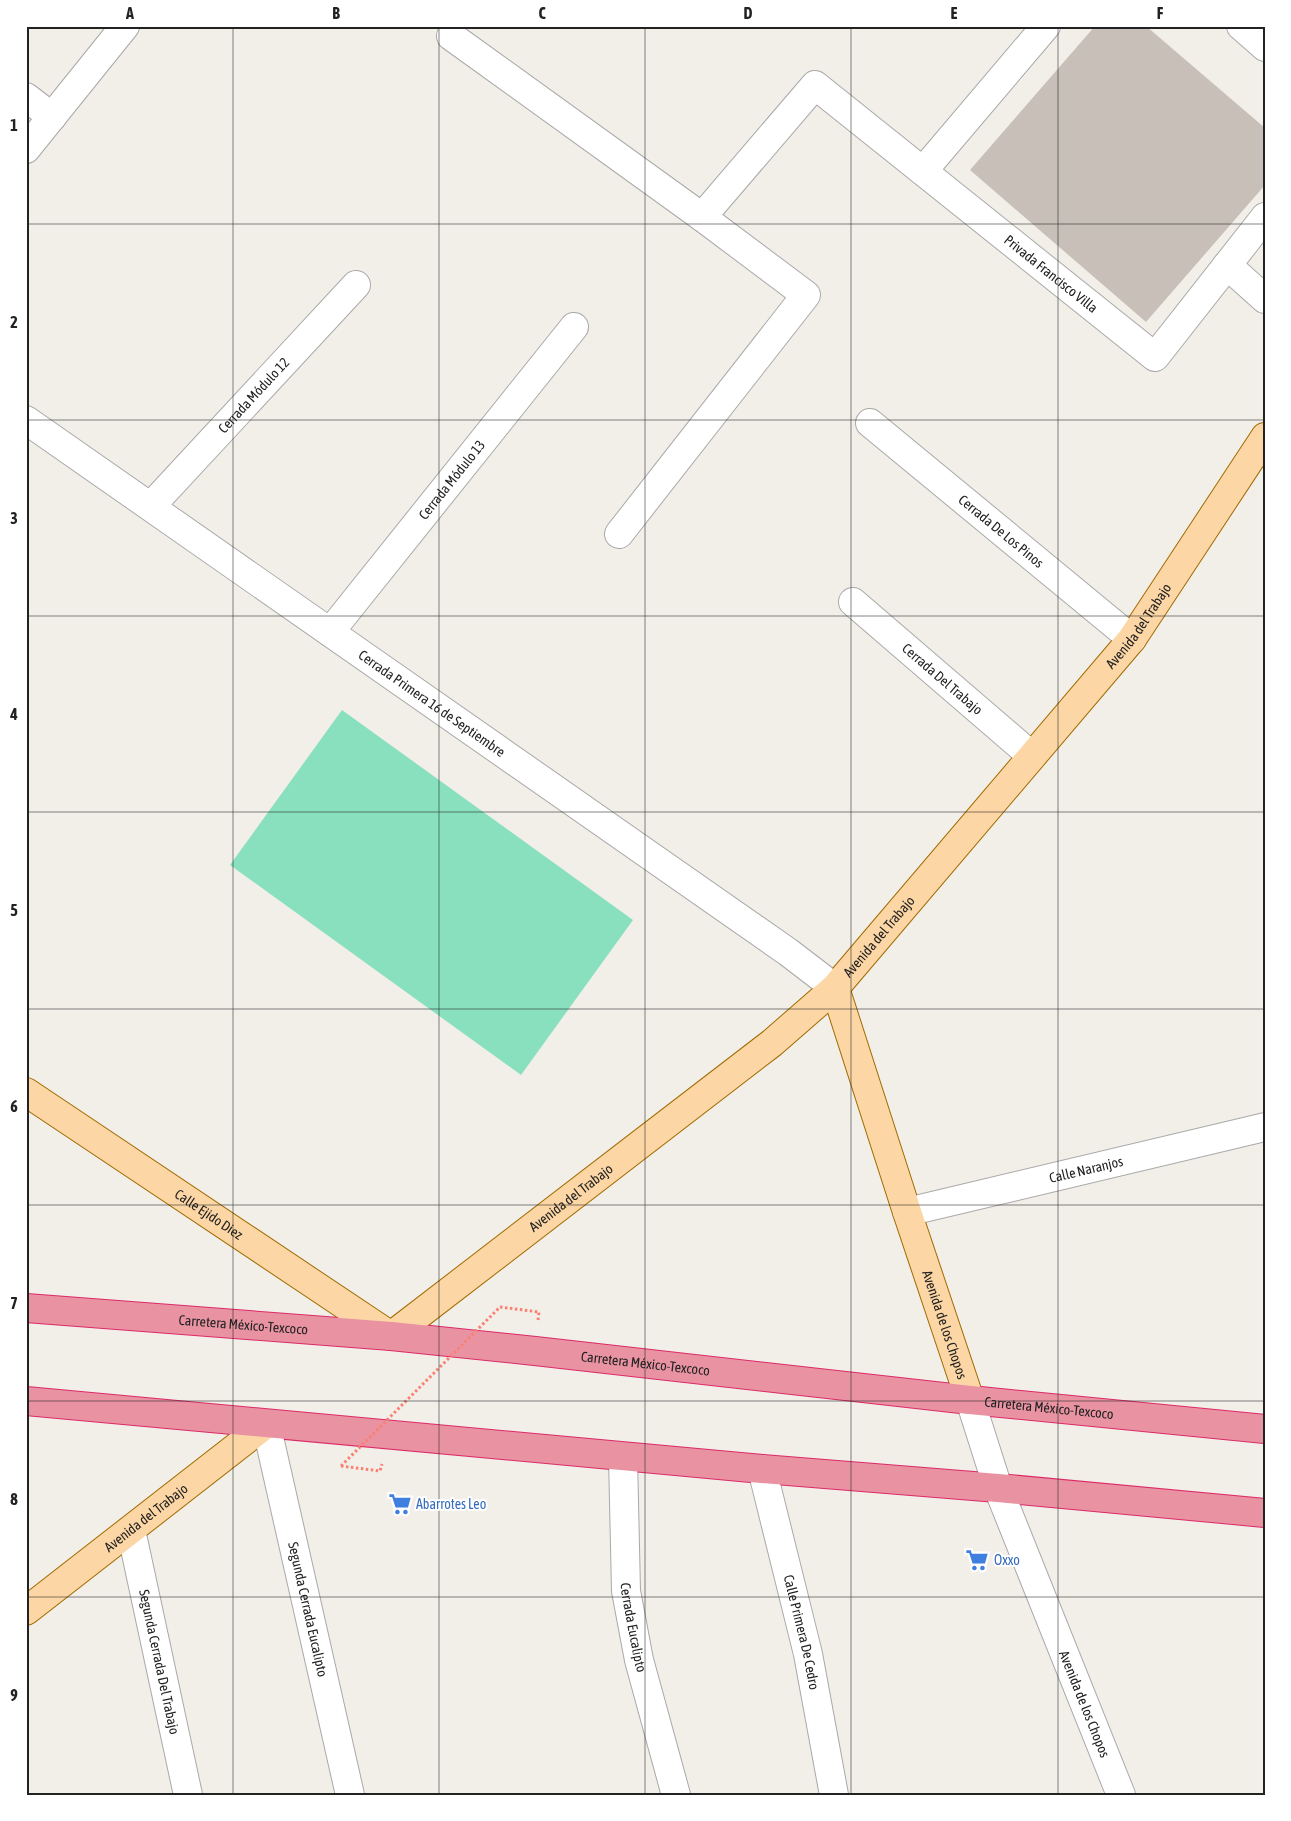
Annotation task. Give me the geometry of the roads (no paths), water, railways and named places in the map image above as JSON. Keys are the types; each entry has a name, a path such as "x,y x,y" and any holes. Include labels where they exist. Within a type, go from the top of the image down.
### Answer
{"highway":[{"name":"Carretera México-Texcoco","path":"26,1308 391,1336 970,1400 1265,1428"},
{"path":"26,1401 623,1457 998,1488 1265,1513"}],"main road":[{"name":"Avenida del Trabajo","path":"391,1336 772,1043 835,988 1132,639 1265,437"},
{"name":"Avenida de los Chopos","path":"835,988 970,1400"},
{"name":"Calle Ejido Diez","path":"26,1092 391,1336"},
{"name":"Avenida del Trabajo","path":"26,1611 266,1424"}],"street":[{"path":"26,149 125,26"},
{"path":"924,171 1046,26"},
{"path":"1241,26 1265,47"},
{"path":"451,36 702,217 806,295 619,534"},
{"name":"Privada Francisco Villa","path":"702,217 815,85 1155,357 1227,265"},
{"path":"26,97 52,117"},
{"path":"1265,217 1227,265 1265,299"},
{"name":"Cerrada Módulo 12","path":"151,506 356,285"},
{"name":"Cerrada Módulo 13","path":"330,632 574,327"},
{"name":"Cerrada Primera 16 de Septiembre","path":"26,420 780,947 835,988"},
{"name":"Cerrada De Los Pinos","path":"870,423 1132,639"},
{"name":"Cerrada Del Trabajo","path":"853,602 1032,756"},
{"name":"Calle Naranjos","path":"907,1212 1265,1127"},
{"name":"Avenida de los Chopos","path":"970,1400 998,1488 1121,1795"},
{"name":"Segunda Cerrada Eucalipto","path":"266,1424 350,1795"},
{"name":"Cerrada Eucalipto","path":"623,1457 626,1591 639,1660 676,1795"},
{"name":"Calle Primera De Cedro","path":"762,1469 808,1654 834,1795"},
{"name":"Segunda Cerrada Del Trabajo","path":"131,1530 188,1795"}],"place":[{"name":"Abarrotes Leo","path":"400,1504"},
{"name":"Oxxo","path":"977,1560"}]}
